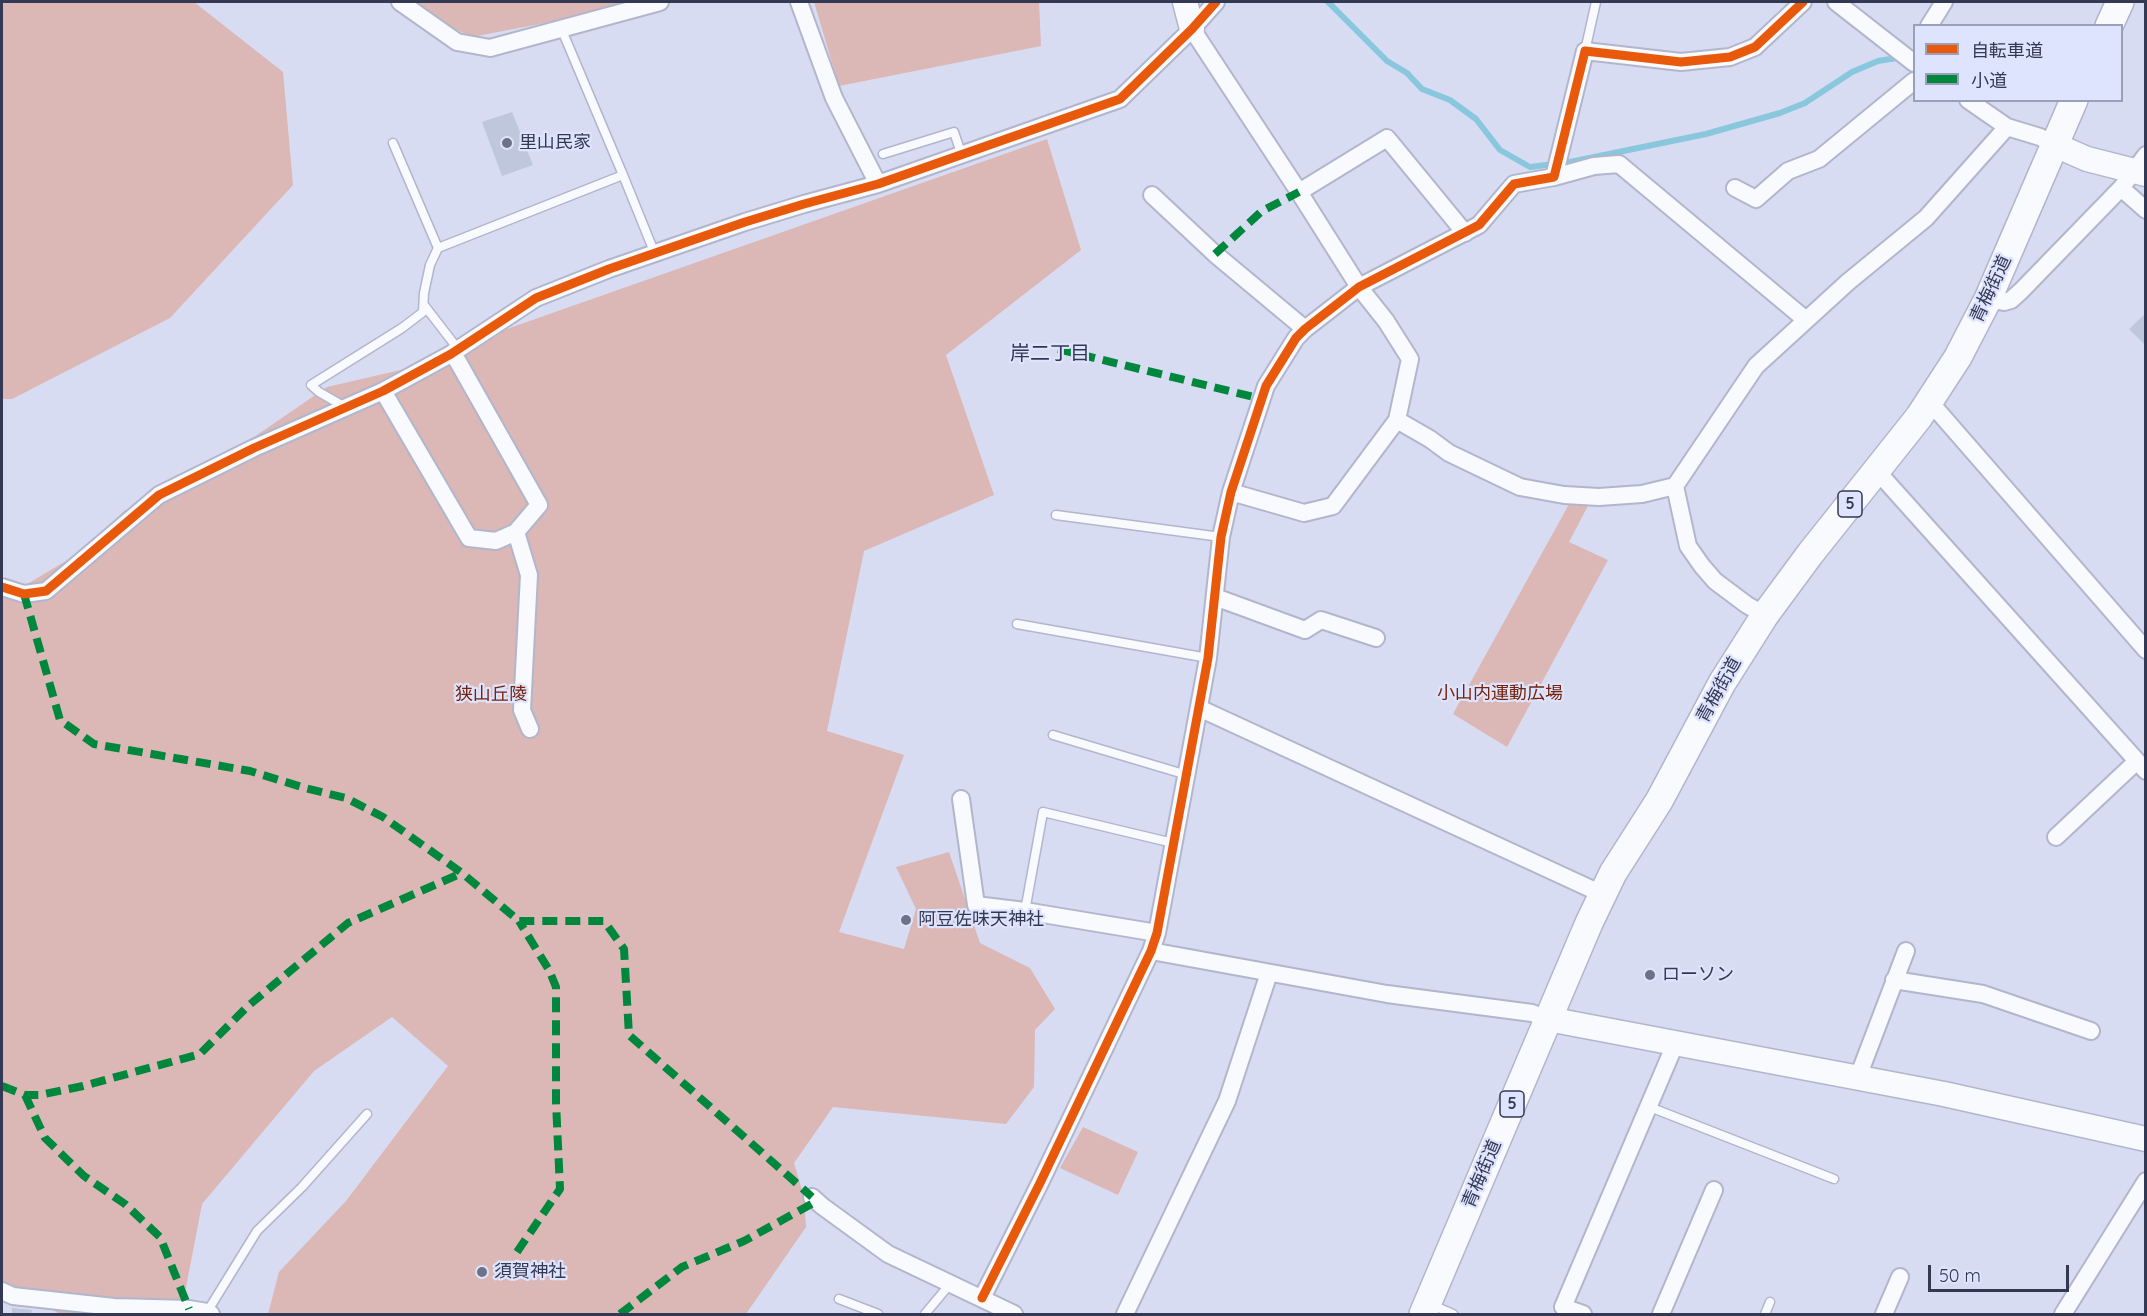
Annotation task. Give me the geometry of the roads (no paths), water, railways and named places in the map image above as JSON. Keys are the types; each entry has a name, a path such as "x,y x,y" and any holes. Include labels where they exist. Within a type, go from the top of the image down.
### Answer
{"main road":[{"path":"2110,24 2120,2"},
{"name":"青梅街道","path":"1425,1309 1602,894 1625,853 1659,801 1733,665 1765,615 1930,402 1958,357 1988,299 2073,102"}],"street":[{"path":"400,2 457,42 490,48 561,28 611,7 660,2"},
{"path":"799,2 834,98 878,184"},
{"path":"1185,2 1192,29 1359,287 1386,321 1410,359 1396,420 1333,506 1304,513 1231,492"},
{"path":"2,588 24,594 46,591 159,495 254,448 383,391 455,351 536,298 609,269 804,204 878,184 1120,99 1192,29 1216,2"},
{"path":"1556,167 1585,51 1681,62 1730,57 1755,47 1803,2"},
{"path":"1836,2 1913,57"},
{"path":"1930,24 1944,2"},
{"path":"1735,188 1756,199 1788,171 1819,159 1913,82"},
{"path":"1971,102 2007,127 2040,137 2072,154 2136,172"},
{"path":"1396,420 1430,439 1449,453 1520,487 1564,495 1599,497 1642,494 1675,486 1756,366 1848,282 1926,218 2007,127"},
{"path":"1299,192 1387,138 1465,233"},
{"path":"982,1298 1040,1183 1157,933 1208,658 1221,537 1231,492 1266,386 1296,338 1359,287 1479,225 1514,184 1556,167 1619,165 1806,320"},
{"path":"2136,172 2145,210"},
{"path":"1988,299 2004,302 2011,300 2136,172"},
{"path":"1152,195 1215,254 1305,329"},
{"path":"383,391 469,538 496,540 516,532 539,505 457,360 455,351"},
{"path":"1930,402 2145,650"},
{"path":"1877,471 2141,766 2056,837"},
{"path":"1675,486 1688,546 1702,566 1723,587 1765,615"},
{"path":"516,532 529,574 522,710 530,729"},
{"path":"1215,597 1305,630 1321,620 1376,638"},
{"path":"1199,708 1602,894"},
{"path":"961,799 976,905 1157,933"},
{"path":"1150,951 1387,994 1532,1013 1548,1019 1858,1077 2145,1139"},
{"path":"1858,1077 1906,951"},
{"path":"1125,1314 1227,1101 1269,973"},
{"path":"1894,980 1983,994 2091,1031"},
{"path":"1583,1314 1558,1311 1676,1042"},
{"path":"2063,1314 2145,1181"},
{"path":"1661,1314 1714,1190"},
{"path":"812,1197 888,1254 1014,1314"},
{"path":"1884,1314 1900,1277"},
{"path":"2,1290 13,1296 114,1307 189,1309 209,1313"}],"lane":[{"path":"1585,51 1596,2"},
{"path":"561,28 655,254"},
{"path":"883,154 954,132 962,156"},
{"path":"393,143 438,248"},
{"path":"346,407 311,385 402,328 423,312 430,265 438,248 622,175"},
{"path":"424,305 455,351"},
{"path":"1056,515 1221,537"},
{"path":"1017,624 1208,658"},
{"path":"1053,735 1187,775"},
{"path":"1025,911 1043,812 1173,843"},
{"path":"1647,1106 1834,1179"},
{"path":"209,1313 257,1230 302,1188 367,1114"},
{"path":"925,1314 950,1284"},
{"path":"839,1299 878,1314"},
{"path":"1765,1314 1770,1302"},
{"path":"1425,1309 1453,1314"}],"waterway":[{"path":"1328,2 1387,61 1407,73 1422,89 1450,100 1476,119 1500,150 1530,167 1570,162 1706,134 1780,113 1805,103 1852,72 1878,61 1897,58"}],"place":[{"name":"里山民家","path":"507,143"},
{"name":"阿豆佐味天神社","path":"906,920"},
{"name":"ローソン","path":"1650,975"},
{"name":"須賀神社","path":"482,1272"}],"district":[{"name":"岸二丁目","path":"1050,354"}],"park label":[{"name":"小山内運動広場","path":"1500,694"},
{"name":"狭山丘陵","path":"491,695"}]}
